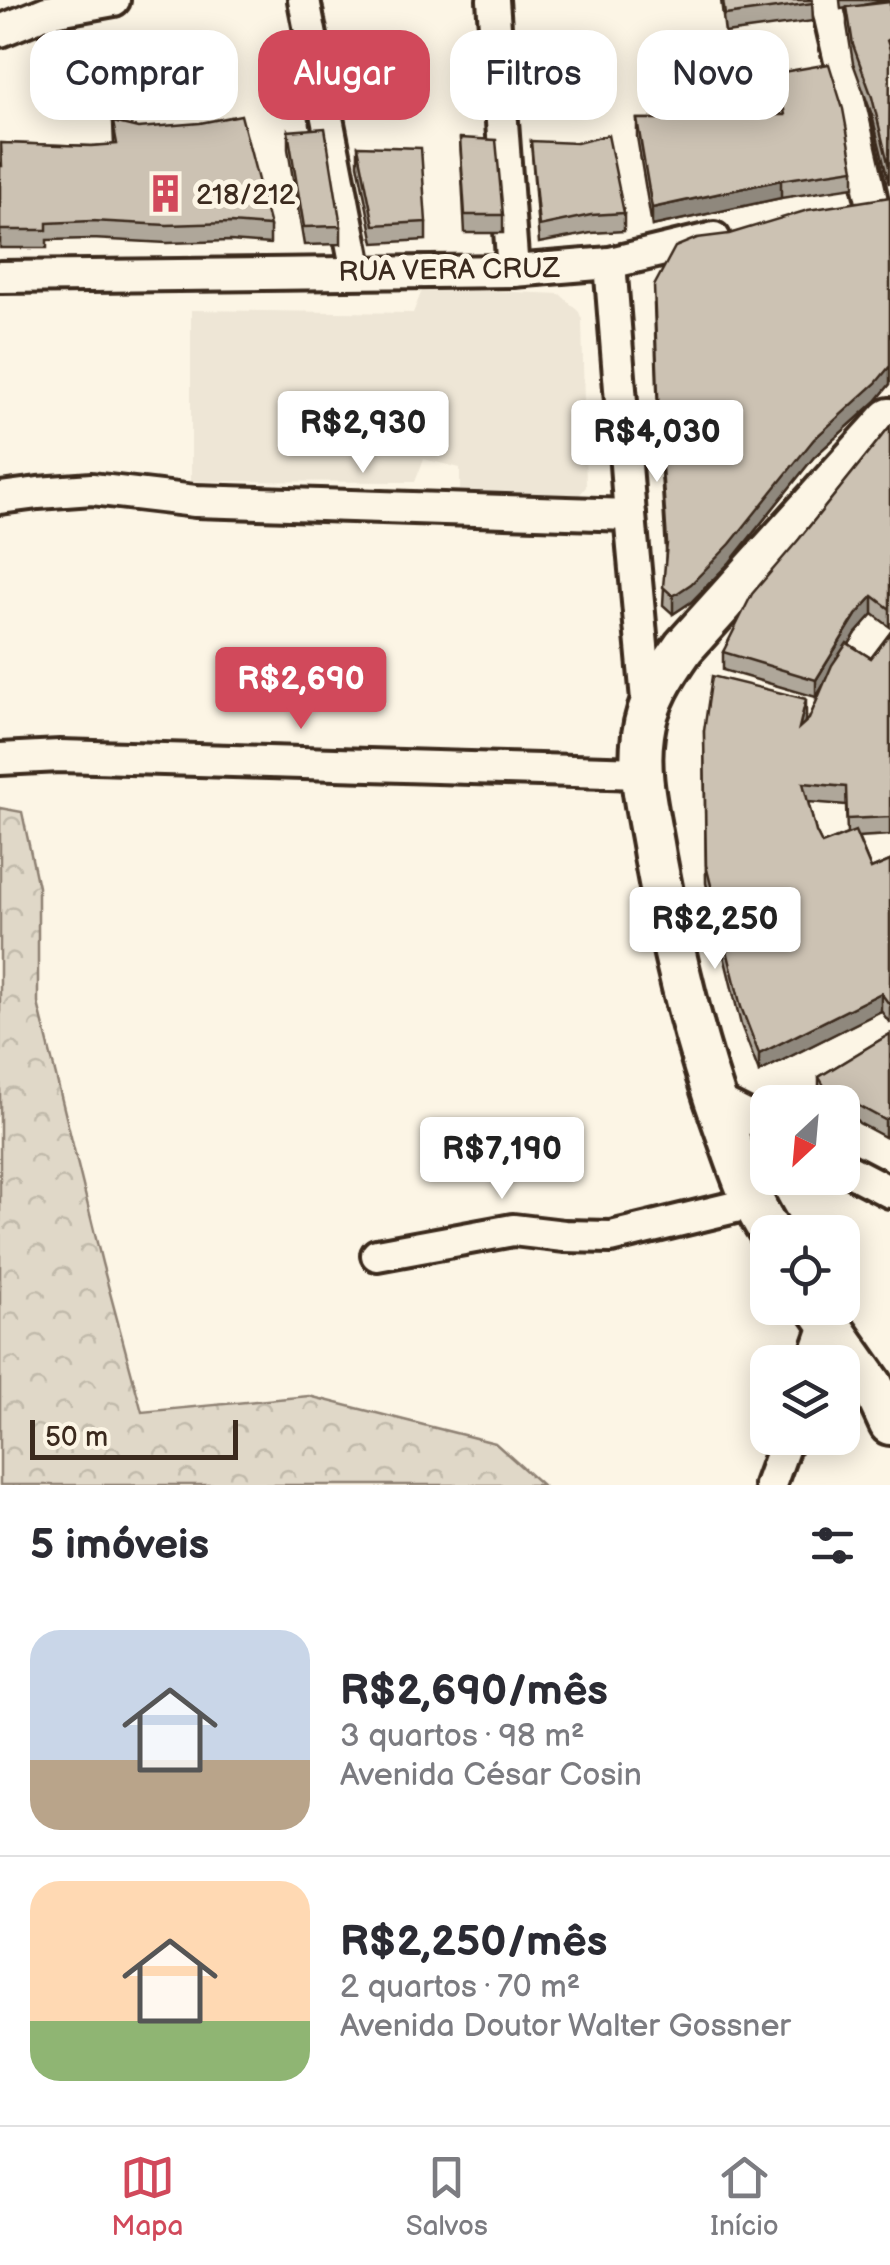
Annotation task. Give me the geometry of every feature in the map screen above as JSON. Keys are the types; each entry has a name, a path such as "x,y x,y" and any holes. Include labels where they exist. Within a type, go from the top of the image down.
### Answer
{"main road":[{"path":"760,1215 694,1036 641,773 642,736 661,679 684,647 890,419"},
{"path":"830,1325 872,1386 890,1424"}],"street":[{"path":"0,31 47,12 114,0"},
{"path":"304,0 357,272"},
{"path":"493,0 514,272"},
{"path":"826,0 872,201"},
{"name":"RUA VERA CRUZ","path":"0,277 514,272 610,263 742,232"},
{"path":"610,263 648,712"},
{"path":"0,498 92,489 194,500 630,515"},
{"path":"0,759 60,756 641,773"},
{"path":"715,1100 750,1118"},
{"path":"860,1176 890,1192"},
{"path":"378,1255 513,1230 612,1237 750,1219"},
{"path":"770,1485 781,1455"}],"shaded area":[{"path":"423,288 560,294 579,312 586,487 577,498 460,490 460,468 424,459 415,482 191,481 191,310 413,313"}],"green space":[{"path":"0,808 22,812 38,887 38,1003 142,1412 309,1396 495,1443 542,1485 0,1485"}],"building":[{"path":"723,0 812,0 813,3 725,15"},
{"path":"890,2 889,167 872,97 853,45 847,7"},
{"path":"829,64 843,109 854,169 781,180 652,208 637,120 789,120 789,71"},
{"path":"241,115 270,226 92,221 47,223 47,230 0,230 1,143 117,144 113,122 138,128 238,120"},
{"path":"325,128 341,226 304,227 288,131"},
{"path":"608,135 624,213 591,215 539,226 531,141 577,143"},
{"path":"460,138 496,140 503,215 465,215"},
{"path":"358,146 421,148 426,222 374,225"},
{"path":"890,197 890,366 814,439 730,544 691,584 673,596 663,587 667,543 654,286 675,247 808,210"},
{"path":"890,426 890,609 873,596 856,615 816,680 723,652 752,594"},
{"path":"890,633 890,817 847,819 846,787 803,783 822,844 855,831 871,869 890,861 890,1004 881,993 759,1054 741,1007 706,865 704,731 712,676 806,699 799,728 809,719 832,665 847,643 871,658"},
{"path":"890,1034 890,1117 885,1120 860,1107 860,1085 824,1085 819,1077"}],"place":[{"name":"218/212","path":"166,194"}]}
